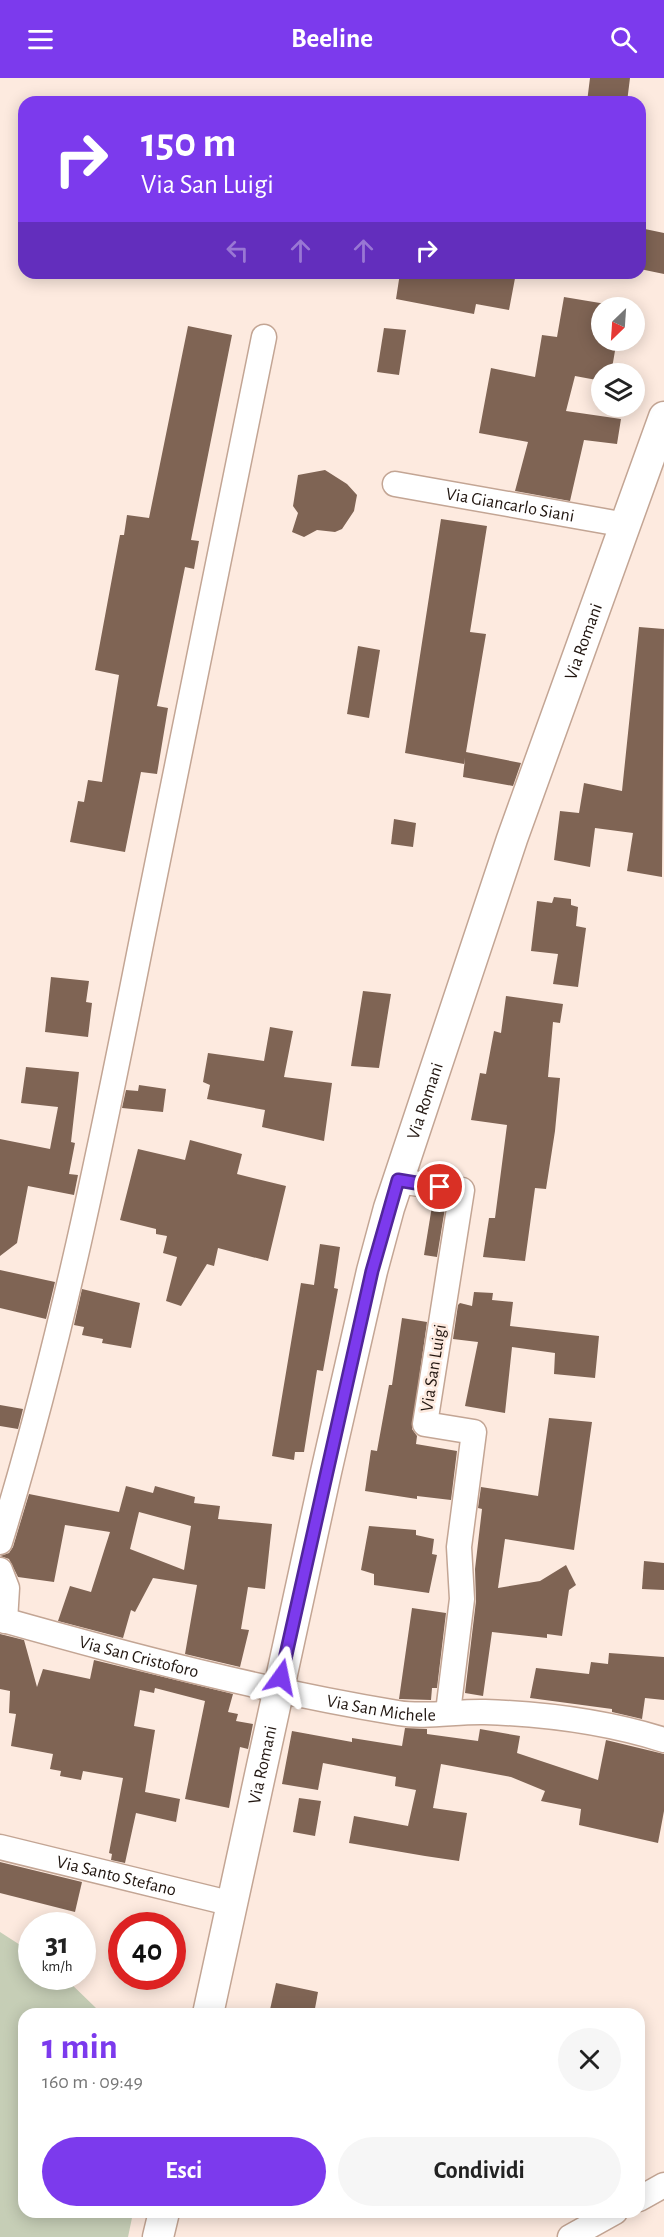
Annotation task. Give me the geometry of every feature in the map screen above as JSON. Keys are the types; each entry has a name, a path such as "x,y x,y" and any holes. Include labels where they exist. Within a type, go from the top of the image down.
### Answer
{"street":[{"path":"0,1542 28,1450 56,1341 105,1126 264,338"},
{"name":"Via Romani","path":"209,2008 372,1271 398,1180 512,839 664,417"},
{"name":"Via Giancarlo Siani","path":"395,484 626,525"},
{"name":"Via San Luigi","path":"398,1180 462,1190 424,1424 474,1432 459,1547 462,1599 448,1712"},
{"path":"0,1570 7,1588 2,1620"},
{"name":"Via San Cristoforo","path":"2,1620 278,1690"},
{"name":"Via San Michele","path":"278,1690 402,1714 486,1712 565,1719 637,1731 664,1740"},
{"name":"Via Santo Stefano","path":"0,1847 233,1904"},
{"path":"645,2196 664,2185"},
{"path":"158,2237 163,2218"},
{"path":"570,2237 604,2218"}],"green space":[{"path":"0,1932 18,1944 18,1990 77,1990 96,2008 18,2008 18,2218 132,2218 128,2237 0,2237"}],"building":[{"path":"590,78 630,78 628,96 588,96"},
{"path":"646,229 664,233 664,274 646,270"},
{"path":"399,279 515,279 509,310 476,304 474,314 396,299"},
{"path":"564,297 591,302 591,351 615,351 613,363 591,363 591,379 575,376 566,411 591,415 591,417 621,419 617,444 584,440 570,501 515,491 528,442 479,433 491,368 535,377 542,335 557,337"},
{"path":"188,326 232,335 191,540 199,541 194,569 185,567 157,706 168,708 157,774 141,772 125,852 70,842 78,801 84,802 88,780 102,782 119,675 95,670 120,535 124,535 127,515 149,518"},
{"path":"384,328 406,330 399,375 377,372"},
{"path":"325,470 347,484 357,495 354,511 342,529 335,532 317,530 304,537 292,532 298,513 293,506 298,475"},
{"path":"441,519 487,526 470,632 486,634 466,752 521,763 513,786 463,777 465,758 464,764 405,753"},
{"path":"639,627 664,629 662,877 627,871 633,833 595,828 590,867 554,860 560,811 579,813 584,783 622,791"},
{"path":"358,646 380,650 369,718 347,714"},
{"path":"394,819 416,823 413,847 391,844"},
{"path":"554,897 571,899 571,905 578,907 576,926 586,928 578,987 553,984 558,954 531,951 537,901 552,903"},
{"path":"51,977 89,981 86,1002 92,1003 88,1037 45,1032"},
{"path":"363,991 391,994 379,1068 351,1066"},
{"path":"506,996 563,1004 560,1023 553,1022 548,1077 560,1078 555,1131 546,1189 535,1188 525,1261 483,1257 489,1218 495,1218 507,1125 471,1120 480,1073 486,1074 494,1031 501,1033"},
{"path":"270,1027 293,1031 284,1077 332,1083 324,1141 262,1127 265,1110 207,1099 210,1085 203,1082 208,1053 264,1061"},
{"path":"26,1067 79,1072 71,1142 75,1143 69,1174 78,1175 74,1195 28,1186 17,1243 0,1256 0,1139 50,1149 58,1107 21,1103"},
{"path":"139,1085 166,1089 163,1112 122,1108 126,1090 138,1091"},
{"path":"190,1140 242,1154 237,1174 286,1186 268,1261 218,1248 214,1266 207,1264 181,1306 166,1301 177,1257 163,1253 167,1236 156,1234 156,1229 120,1220 138,1149 185,1160"},
{"path":"433,1200 446,1202 437,1257 424,1255"},
{"path":"320,1244 340,1247 334,1288 338,1289 323,1371 317,1370 304,1452 295,1452 294,1460 272,1456 301,1283 314,1285"},
{"path":"0,1270 55,1282 46,1319 0,1308"},
{"path":"82,1289 140,1303 131,1348 102,1343 103,1339 82,1335 84,1327 74,1325"},
{"path":"474,1292 493,1293 492,1300 513,1302 510,1326 599,1336 595,1378 554,1374 555,1353 512,1347 505,1413 465,1406 478,1342 453,1339 458,1305 460,1303 472,1306"},
{"path":"402,1318 427,1322 412,1429 417,1436 416,1444 457,1451 451,1500 417,1496 417,1499 365,1491 371,1450 377,1451 389,1385 392,1385"},
{"path":"0,1405 23,1409 18,1429 0,1426"},
{"path":"549,1418 592,1422 574,1550 505,1539 498,1588 540,1581 566,1565 576,1585 569,1590 562,1636 547,1634 547,1638 492,1632 483,1696 465,1693 476,1601 475,1569 482,1509 478,1508 481,1487 538,1496"},
{"path":"126,1486 153,1493 155,1486 195,1497 194,1503 220,1506 218,1519 272,1524 265,1589 248,1587 241,1629 249,1630 240,1667 185,1654 197,1585 153,1578 135,1612 131,1610 123,1638 58,1621 70,1586 91,1592 110,1532 65,1525 54,1582 18,1577 9,1559 0,1556 9,1553 13,1547 29,1494 119,1512","holes":["139,1512 191,1526 184,1570 130,1549"]},
{"path":"369,1526 416,1530 416,1535 434,1539 432,1554 437,1555 429,1593 374,1585 374,1574 361,1570"},
{"path":"644,1561 664,1563 664,1590 642,1589"},
{"path":"412,1608 446,1613 437,1688 432,1688 431,1700 399,1699"},
{"path":"0,1634 24,1640 37,1687 43,1669 90,1679 94,1660 233,1694 228,1712 238,1714 236,1721 253,1724 248,1749 240,1747 229,1808 185,1799 205,1701 155,1688 154,1693 140,1690 134,1726 155,1730 145,1792 180,1799 176,1822 136,1813 125,1863 111,1860 112,1854 109,1853 123,1778 83,1771 81,1780 60,1776 61,1771 50,1769 53,1754 11,1746 16,1714 9,1713 10,1691 0,1689"},
{"path":"609,1653 664,1657 664,1700 645,1698 642,1719 612,1712 612,1709 530,1698 536,1668 589,1674 591,1662 608,1664"},
{"path":"405,1728 427,1729 427,1734 478,1741 480,1729 520,1736 517,1753 598,1780 606,1740 664,1754 664,1811 658,1843 579,1825 581,1809 541,1801 545,1791 511,1777 441,1764 433,1808 467,1813 459,1861 425,1856 349,1843 354,1816 408,1826 416,1790 395,1786 396,1777 323,1763 318,1790 282,1784 292,1731 352,1742 352,1738 402,1746"},
{"path":"299,1798 321,1801 315,1836 293,1832"},
{"path":"0,1862 82,1882 75,1912 0,1893"},
{"path":"276,1983 318,1992 315,2008 270,2008"}],"route":[{"path":"281,1677 372,1271 398,1180 440,1187"}]}
